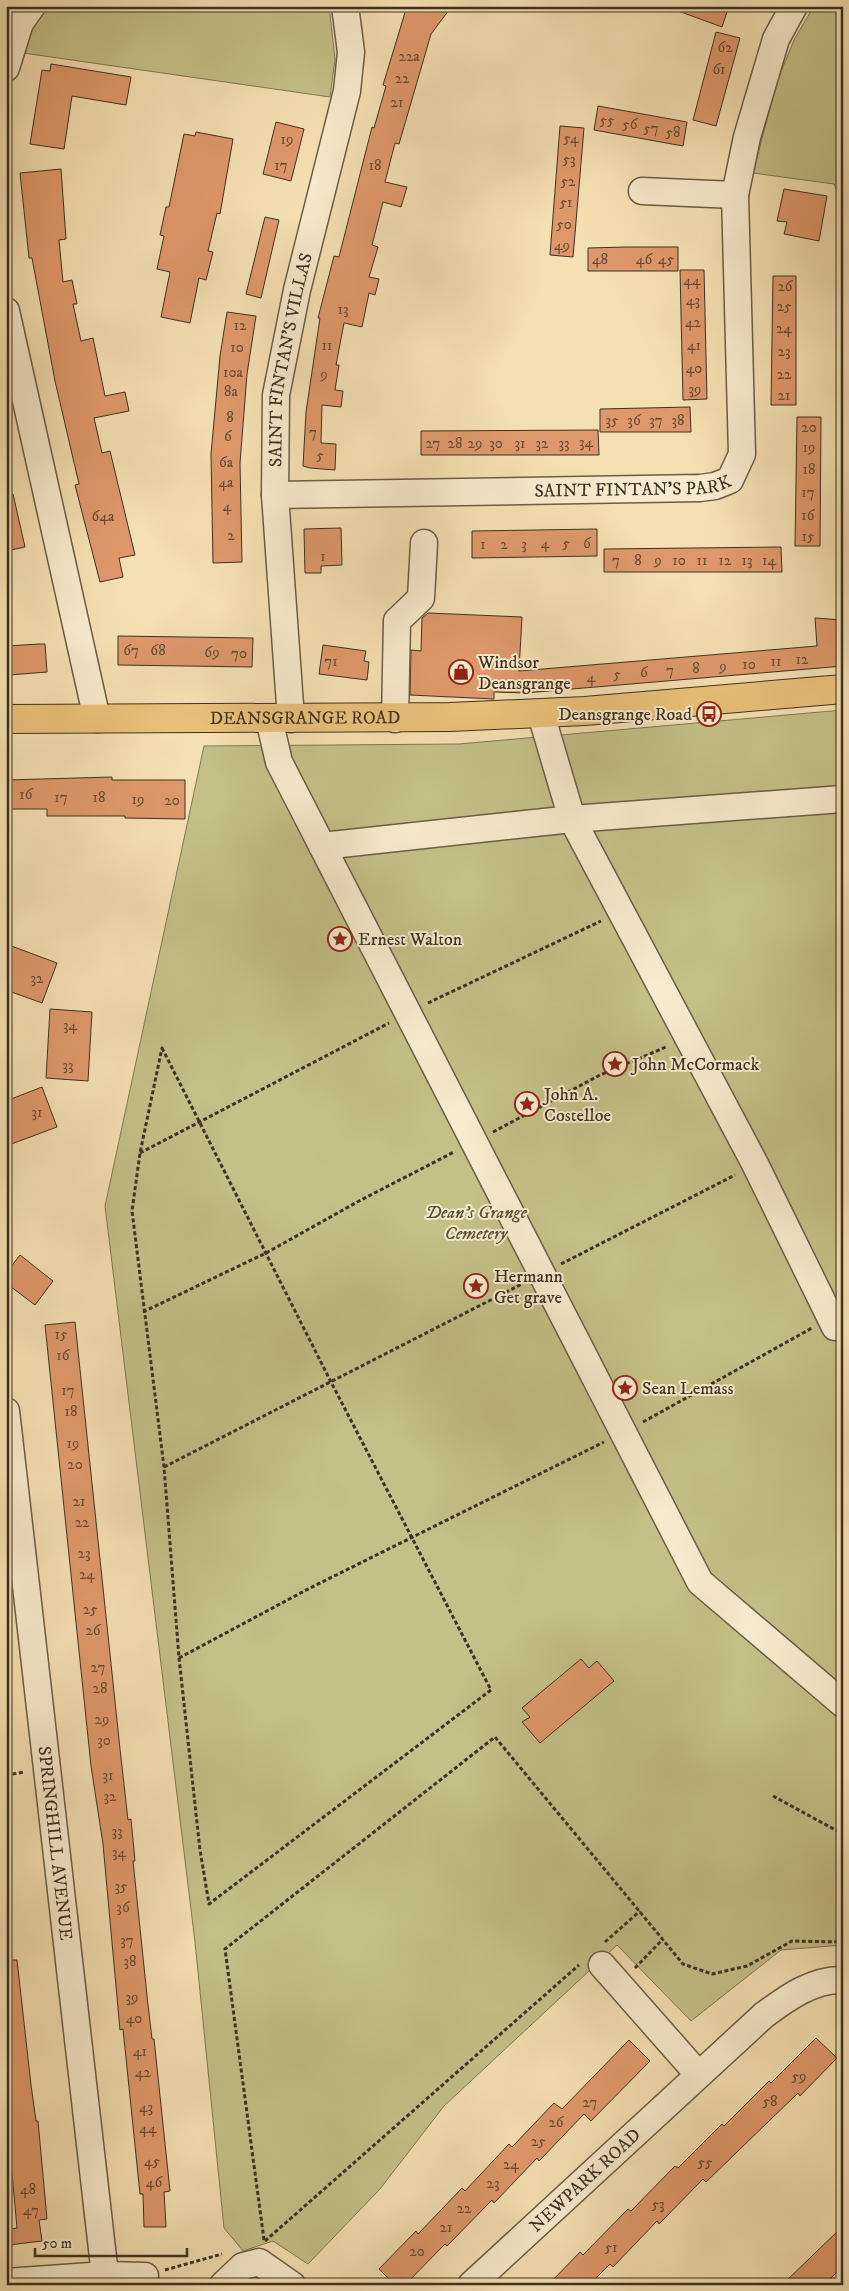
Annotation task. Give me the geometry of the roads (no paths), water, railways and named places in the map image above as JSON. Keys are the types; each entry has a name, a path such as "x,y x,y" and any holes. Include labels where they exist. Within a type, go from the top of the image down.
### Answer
{"main road":[{"name":"DEANSGRANGE ROAD","path":"6,719 395,718 541,714 843,689"}],"street":[{"path":"6,68 20,23 32,6"},
{"name":"SAINT FINTAN'S VILLAS","path":"345,6 351,52 347,91 297,290 276,395 275,494 280,762 700,1582 843,1704"},
{"name":"SAINT FINTAN'S PARK","path":"275,494 700,488 715,486 730,480 742,454 735,195 747,137 776,39 794,6"},
{"path":"642,191 735,195"},
{"path":"6,311 97,719"},
{"path":"395,718 397,621 421,598 424,543"},
{"path":"541,714 572,819 836,1319"},
{"path":"322,846 572,819 843,799"},
{"name":"SPRINGHILL AVENUE","path":"6,1411 105,2275"},
{"path":"594,1958 698,2074"},
{"name":"NEWPARK ROAD","path":"472,2285 764,2015 794,1994 831,1981"},
{"path":"223,2285 243,2266 259,2262 292,2285"},
{"path":"6,2282 105,2275 145,2276"}],"place":[{"name":"Windsor Deansgrange","path":"461,672"},
{"name":"Deansgrange Road","path":"709,714"},
{"name":"Ernest Walton","path":"340,939"},
{"name":"John McCormack","path":"615,1064"},
{"name":"John A. Costelloe","path":"527,1104"},
{"name":"Hermann Get grave","path":"476,1286"},
{"name":"Sean Lemass","path":"625,1388"}],"park label":[{"name":"Dean's Grange Cemetery","path":"476,1222"}]}
